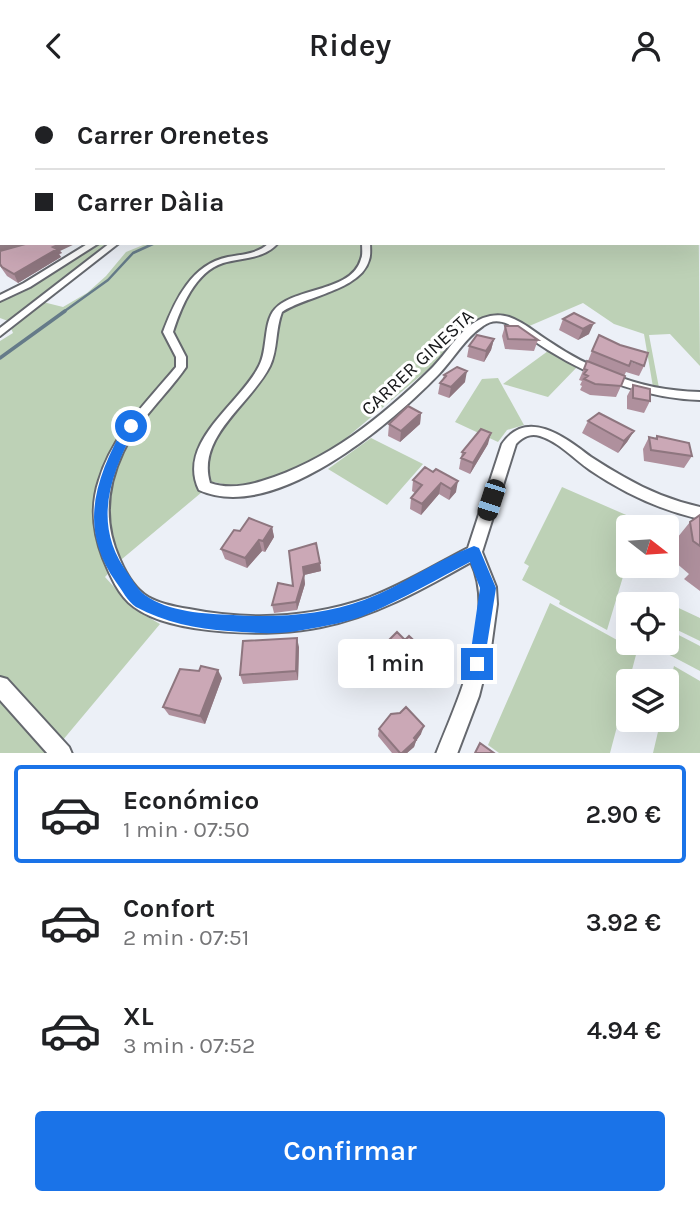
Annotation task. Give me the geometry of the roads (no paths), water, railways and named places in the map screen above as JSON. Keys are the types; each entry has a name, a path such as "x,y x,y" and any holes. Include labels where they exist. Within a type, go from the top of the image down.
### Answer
{"street":[{"path":"0,298 27,285 92,245"},
{"path":"0,333 112,245"},
{"path":"271,245 265,250 208,267 178,309 169,328 169,336 181,357 181,367 133,422 116,454 102,495 99,521 103,544 126,587 146,605 205,621 257,625 301,623 366,607 474,552"},
{"name":"CARRER GINESTA","path":"366,245 364,264 355,277 303,296 278,310 265,366 203,452 199,474 204,486 222,492 243,491 290,478 332,458 412,394 475,327 492,319 508,321 568,358 634,386 662,394 700,396"},
{"path":"446,753 461,723 482,642 488,588 474,552 508,444 515,436 525,432 537,432 551,436 627,485 664,503 700,513"},
{"path":"0,686 61,753"}],"waterway":[{"path":"62,313 108,280 133,253 151,245"},
{"path":"0,358 65,311"}]}
